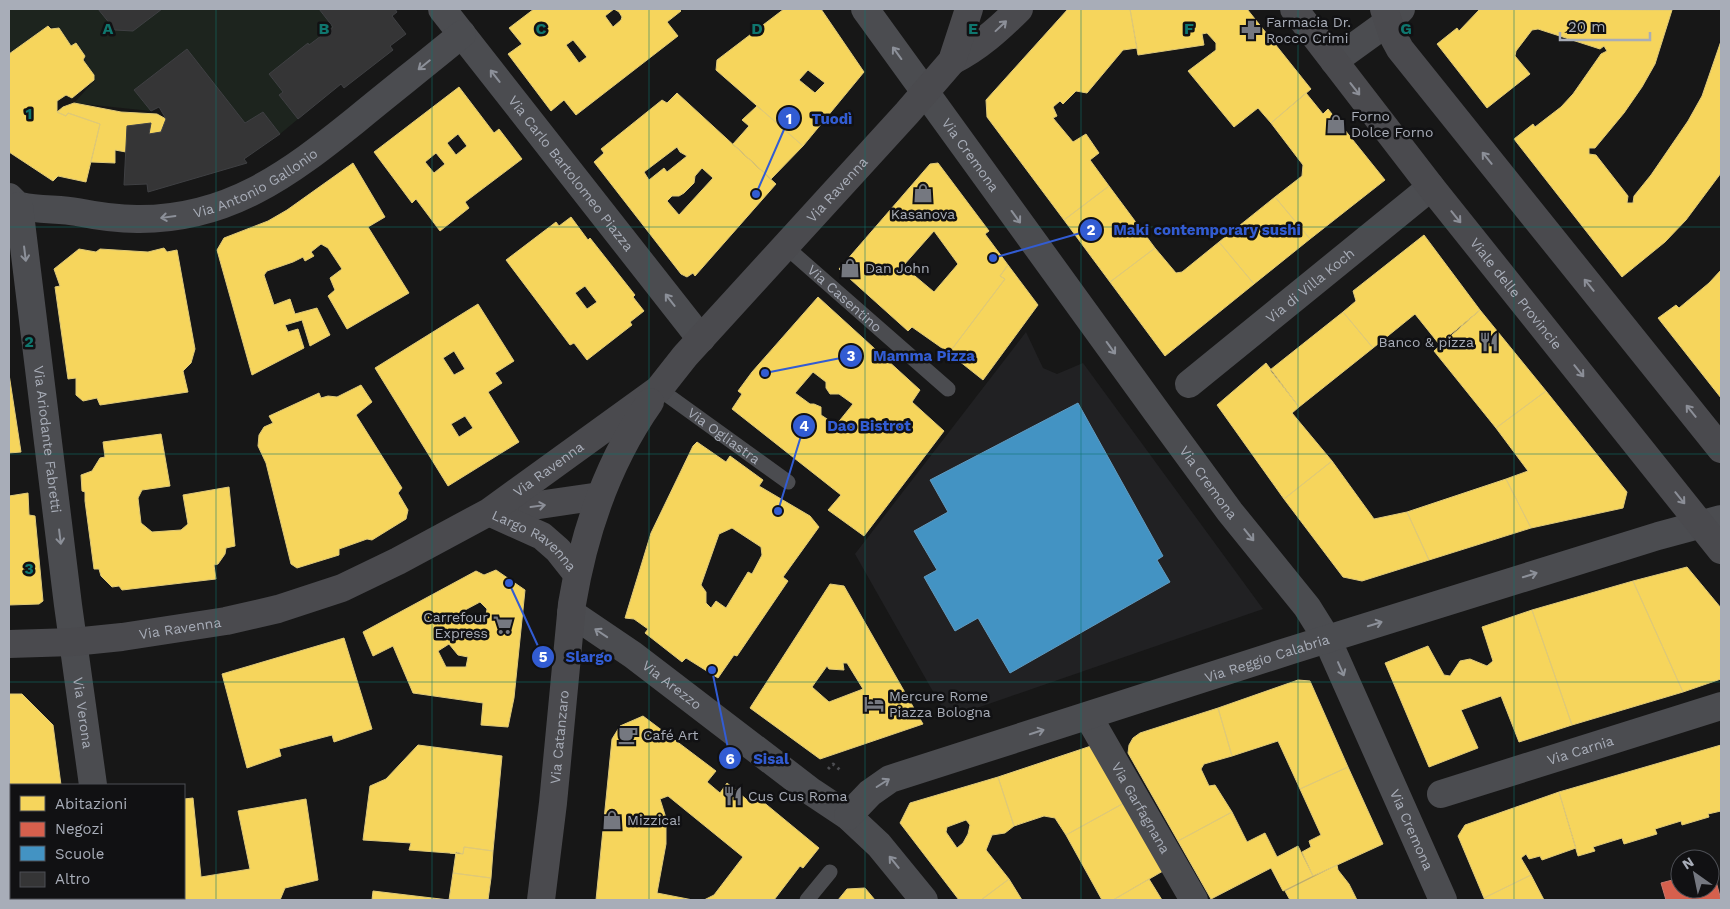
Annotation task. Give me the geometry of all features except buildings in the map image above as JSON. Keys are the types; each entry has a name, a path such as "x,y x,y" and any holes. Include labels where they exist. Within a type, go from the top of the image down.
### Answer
{"street":[{"name":"Via Carlo Bartolomeo Piazza","path":"442,9 701,339"},
{"name":"Via Cremona","path":"865,9 1230,512 1307,607 1327,639 1443,900"},
{"path":"952,61 969,9"},
{"path":"952,61 964,56 987,39 1019,9"},
{"name":"Viale delle Provincie","path":"1294,9 1432,186 1711,521 1721,550"},
{"path":"1334,61 1391,13 1400,49 1721,449"},
{"name":"Via Antonio Gallonio","path":"14,201 108,217 138,219 170,217 197,212 242,198 284,174 322,147 462,34"},
{"name":"Via Ravenna","path":"9,644 73,642 153,633 226,621 278,609 342,588 489,512 660,389 701,339 952,61"},
{"name":"Via di Villa Koch","path":"1189,384 1432,186"},
{"name":"Via Ariodante Fabretti","path":"14,201 73,642"},
{"name":"Largo Ravenna","path":"577,574 600,496 626,441 660,389"},
{"name":"Largo Ravenna","path":"489,512 600,496"},
{"name":"Largo Ravenna","path":"489,512 542,536 558,550 577,574"},
{"name":"Via Reggio Calabria","path":"848,816 870,792 890,779 1327,639 1711,521"},
{"name":"Via Catanzaro","path":"541,900 553,803 571,613 577,574"},
{"name":"Via Arezzo","path":"571,613 633,654 812,792 848,816 880,845 924,900"},
{"name":"Via Verona","path":"73,642 93,784"},
{"name":"Via Carnia","path":"1441,794 1721,706"},
{"name":"Via Garfagnana","path":"1088,716 1194,900"}],"lane":[{"name":"Via Casentino","path":"786,247 948,389"},
{"name":"Via Ogliastra","path":"660,389 788,482"},
{"path":"807,900 830,872"}],"shaded area":[{"path":"9,9 319,9 333,27 309,45 283,92 279,95 298,119 280,134 263,112 245,123 187,49 134,90 151,111 74,103 94,81 94,75 54,28 48,26 9,54"},
{"path":"1026,332 1043,368 1057,374 1083,363 1263,609 948,718 855,554"}],"place":[{"name":"Farmacia Dr. Rocco Crimi","path":"1251,30"},
{"name":"Forno Dolce Forno","path":"1336,124"},
{"name":"Kasanova","path":"923,193"},
{"name":"Tuodì","path":"756,194"},
{"name":"Maki contemporary sushi","path":"993,258"},
{"name":"Dan John","path":"850,268"},
{"name":"Banco & pizza","path":"1489,342"},
{"name":"Mamma Pizza","path":"765,373"},
{"name":"Dao Bistrot","path":"778,511"},
{"name":"Slargo","path":"509,583"},
{"name":"Carrefour Express","path":"503,625"},
{"name":"Sisal","path":"712,670"},
{"name":"Mercure Rome Piazza Bologna","path":"874,704"},
{"name":"Café Art","path":"628,735"},
{"name":"Cus Cus Roma","path":"733,796"},
{"name":"Mizzica!","path":"612,820"}]}
